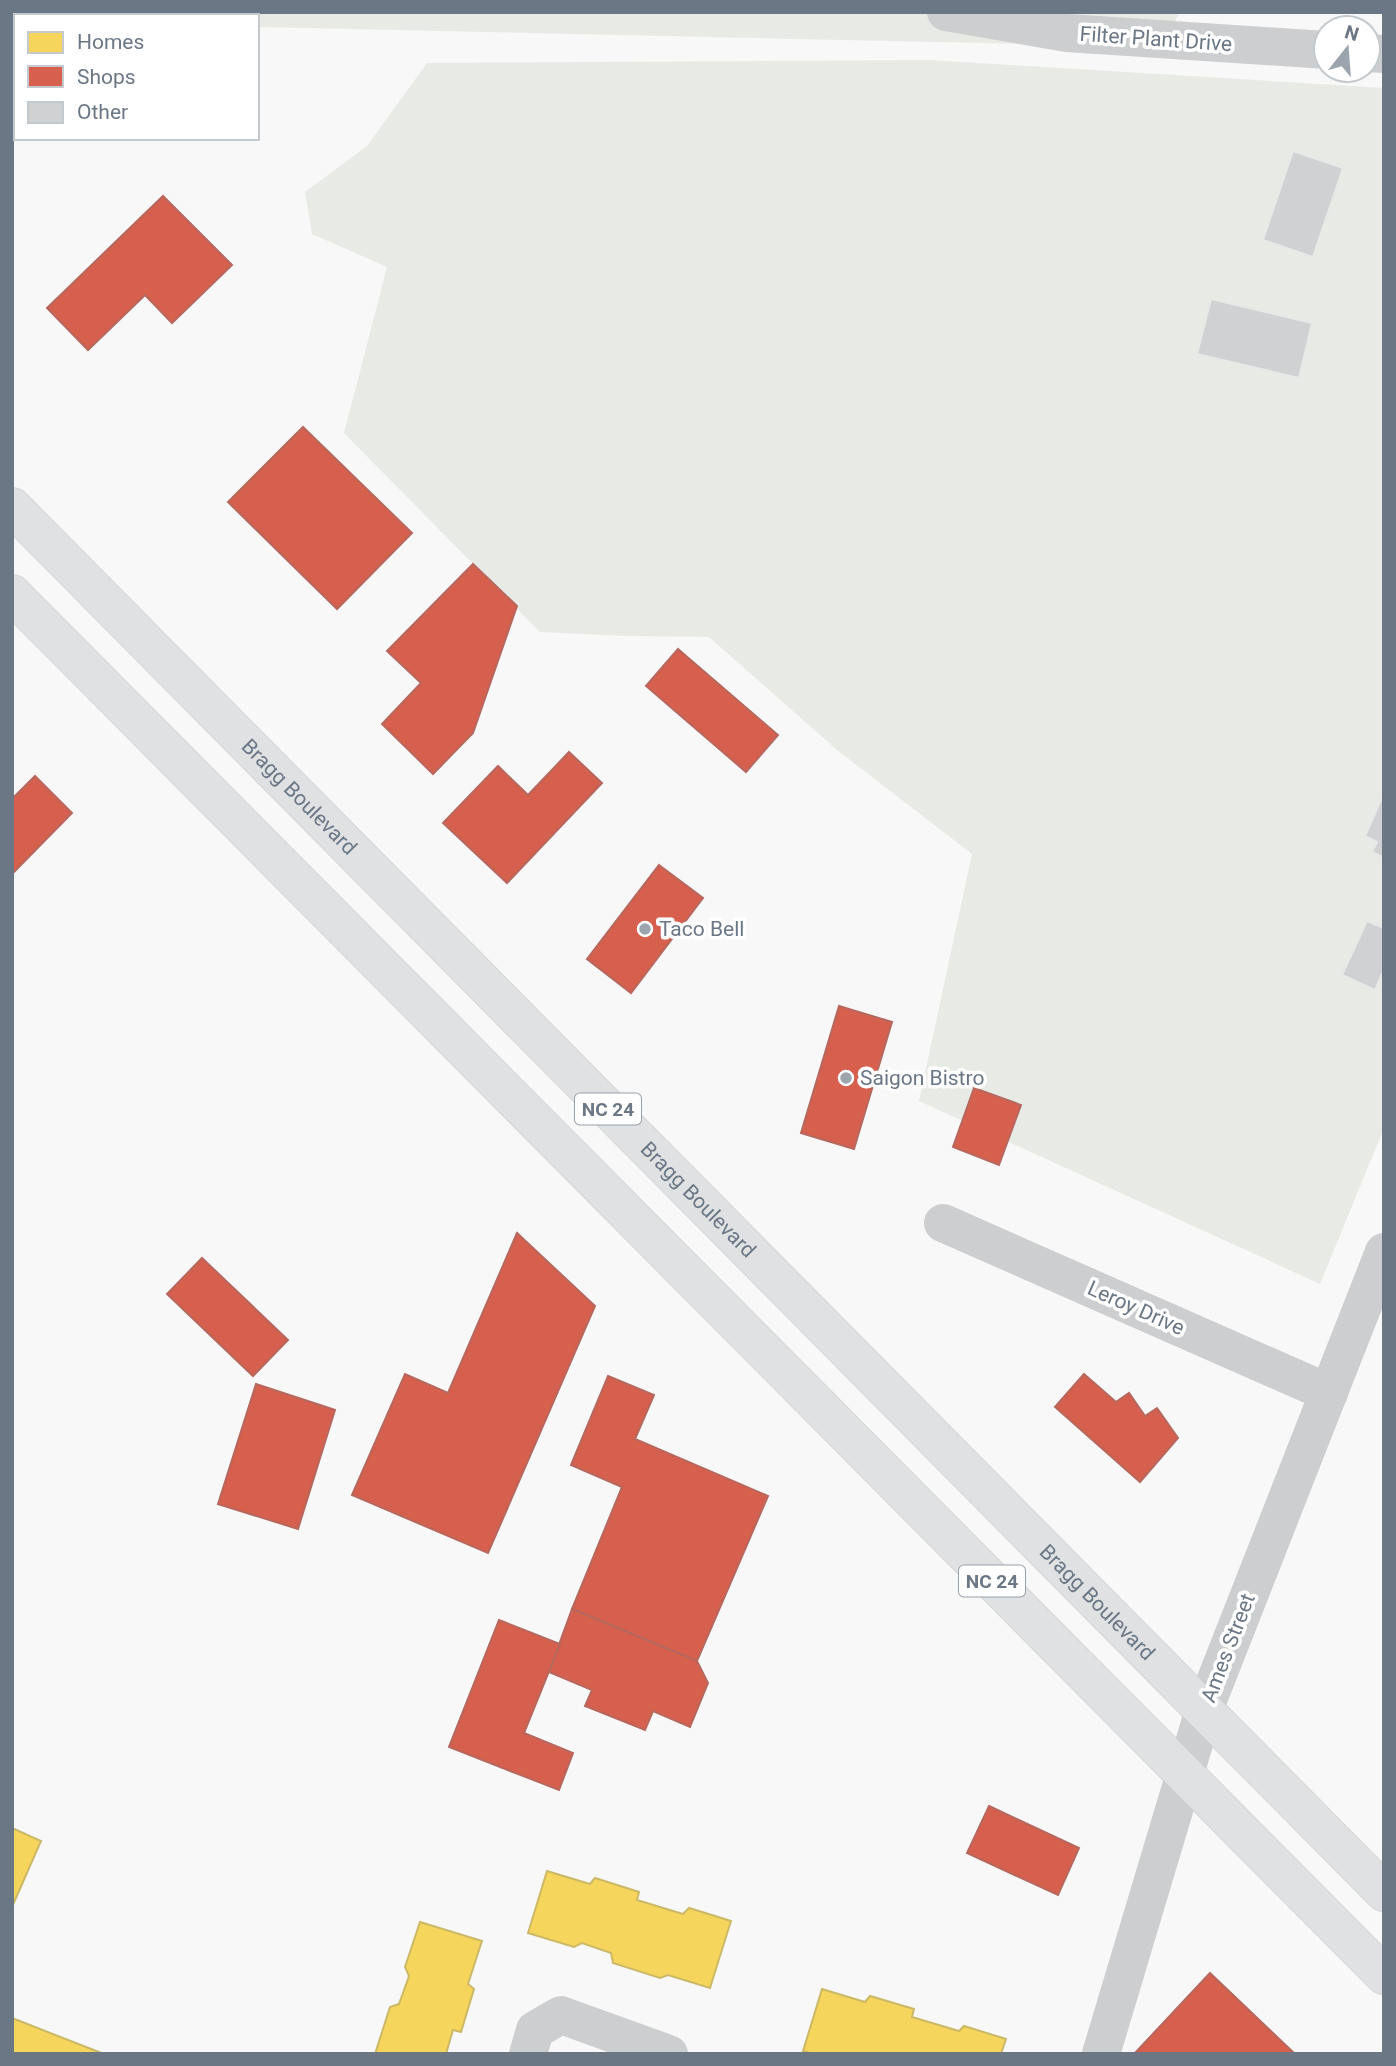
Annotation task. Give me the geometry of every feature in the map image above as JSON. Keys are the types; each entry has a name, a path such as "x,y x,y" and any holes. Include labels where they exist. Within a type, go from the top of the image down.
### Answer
{"main road":[{"name":"Bragg Boulevard","path":"12,508 1384,1892"},
{"name":"NC 24","path":"12,594 1384,1975"}],"street":[{"name":"Filter Plant Drive","path":"946,12 1067,33 1312,49"},
{"name":"Leroy Drive","path":"943,1223 1329,1393"},
{"name":"Ames Street","path":"1101,2054 1204,1710 1384,1252"},
{"path":"528,2054 535,2030 561,2015 669,2054"}],"shaded area":[{"path":"12,12 1180,12 1160,47 259,27 259,14 14,14 12,21"},
{"path":"930,60 1384,88 1384,1128 1320,1284 919,1101 972,854 837,750 709,637 540,632 344,433 387,267 312,234 305,192 367,146 427,63"}],"building: Homes":[{"path":"12,1828 41,1841 12,1907"},
{"path":"547,1871 590,1884 595,1878 639,1892 637,1900 683,1914 689,1908 731,1921 710,1988 668,1975 660,1978 613,1963 611,1953 582,1943 574,1947 528,1933"},
{"path":"420,1922 482,1941 468,1984 474,1989 461,2032 453,2030 446,2054 375,2054 390,2007 399,2004 409,1976 405,1967"},
{"path":"822,1989 865,2002 870,1996 914,2009 912,2017 959,2031 964,2026 1006,2039 1001,2054 813,2054 803,2051"},
{"path":"12,2018 104,2054 12,2054"}],"building: Shops":[{"path":"163,196 232,265 172,323 145,295 88,350 47,308"},
{"path":"303,427 412,533 337,609 228,502"},
{"path":"473,564 517,606 473,733 433,774 382,724 421,683 387,651"},
{"path":"678,649 778,735 746,772 646,686"},
{"path":"569,752 602,783 507,883 443,823 498,766 528,795"},
{"path":"35,776 72,813 12,874 12,799"},
{"name":"Taco Bell","path":"659,865 703,898 631,993 587,959"},
{"name":"Saigon Bistro","path":"839,1006 892,1022 854,1149 801,1133"},
{"path":"974,1088 1021,1105 999,1165 953,1147"},
{"path":"517,1233 595,1306 488,1553 352,1495 405,1374 448,1393"},
{"path":"202,1258 288,1340 253,1376 167,1294"},
{"path":"1084,1374 1116,1402 1129,1393 1145,1416 1157,1408 1178,1438 1140,1482 1055,1407"},
{"path":"608,1376 654,1395 635,1439 768,1496 697,1661 572,1609 622,1487 571,1465"},
{"path":"256,1384 335,1410 298,1529 218,1504"},
{"path":"572,1609 697,1661 708,1683 690,1727 653,1711 645,1730 585,1706 592,1690 549,1672"},
{"path":"499,1620 560,1644 524,1733 573,1753 559,1790 449,1747"},
{"path":"989,1806 1079,1848 1058,1895 967,1853"},
{"path":"1210,1973 1295,2054 1134,2054"}],"building: Other":[{"path":"1293,151 1343,168 1313,257 1263,240"},
{"path":"1211,299 1312,323 1299,378 1197,354"},
{"path":"1384,793 1384,858 1372,852 1377,842 1365,836"},
{"path":"1367,921 1384,928 1384,970 1375,990 1342,975"}],"place":[{"name":"Taco Bell","path":"645,929"},
{"name":"Saigon Bistro","path":"846,1078"}]}
